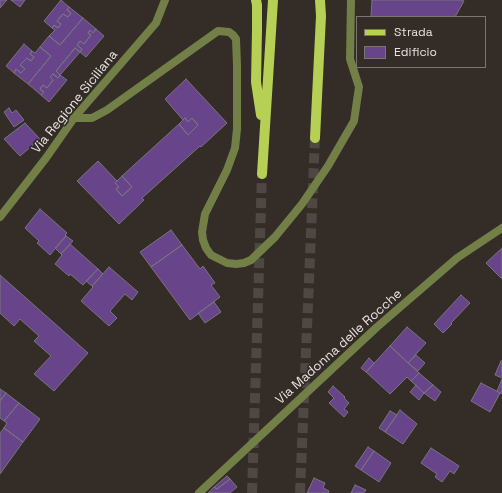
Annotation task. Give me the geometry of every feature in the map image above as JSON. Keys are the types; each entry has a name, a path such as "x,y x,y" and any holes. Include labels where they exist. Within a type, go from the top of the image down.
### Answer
{"main road":[{"path":"256,0 256,82 264,136"},
{"path":"262,174 272,0"},
{"path":"315,138 320,0"}],"street":[{"name":"Via Regione Siciliana","path":"0,217 74,118 156,23 166,0"},
{"path":"74,118 92,118 107,110 218,31 229,32 233,35 236,39 237,64 237,129 235,148 227,170 204,214 202,232 206,248 211,255 227,263 244,263 251,260 275,237 302,204 328,166 354,121 359,87 350,59 352,0"},
{"name":"Via Madonna delle Rocche","path":"199,493 377,327 458,258 502,228"}],"building":[{"path":"0,0 7,0 0,8"},
{"path":"11,0 25,0 20,7"},
{"path":"61,0 69,7 67,10 71,13 68,17 63,14 57,21 61,24 58,28 54,25 52,28 44,21"},
{"path":"372,0 464,1 456,16 371,16"},
{"path":"69,7 83,18 60,45 49,36 55,30 52,28 54,25 58,28 61,24 57,21 63,14 68,17 71,13 67,10"},
{"path":"83,18 96,29 93,33 90,30 88,33 91,35 84,44 80,41 77,45 82,49 80,52 75,48 56,71 60,75 58,78 53,74 50,77 53,80 47,88 43,85 40,89 44,92 41,95 28,84 51,56 40,47 49,36 60,45"},
{"path":"96,29 104,36 86,57 80,52 82,49 77,45 80,41 84,44 91,35 88,33 90,30 93,33"},
{"path":"24,44 32,51 30,54 34,57 31,61 27,58 20,65 25,69 21,73 16,69 14,73 6,66"},
{"path":"40,47 51,56 28,84 14,73 16,69 21,73 25,69 20,65 27,58 31,61 34,57 30,54 32,51 35,53"},
{"path":"75,48 80,52 60,75 56,71"},
{"path":"53,74 58,78 60,75 67,80 49,102 41,95 44,92 40,89 43,85 47,88 53,80 50,77"},
{"path":"186,79 227,123 142,198 144,200 119,224 77,181 98,161 117,181 115,183 119,187 116,189 122,196 132,187 122,176 179,124 188,135 198,125 192,118 188,122 185,118 183,120 165,99"},
{"path":"9,108 12,113 16,110 24,120 14,127 4,112"},
{"path":"185,118 188,122 192,118 198,125 188,135 179,124"},
{"path":"25,123 40,139 20,156 4,139"},
{"path":"122,176 132,187 122,196 116,189 119,187 115,183"},
{"path":"40,209 67,233 50,255 37,243 39,241 25,228"},
{"path":"171,230 182,245 151,267 140,252"},
{"path":"66,236 73,241 61,254 55,248"},
{"path":"70,244 98,269 83,285 55,264"},
{"path":"182,245 200,269 203,266 215,283 211,285 220,297 190,320 151,267"},
{"path":"502,248 502,279 486,263"},
{"path":"109,267 138,292 132,300 125,294 110,311 117,318 109,326 81,301"},
{"path":"98,269 103,274 92,286 86,281"},
{"path":"0,275 88,353 54,391 34,374 51,356 34,341 39,336 20,319 14,326 0,313"},
{"path":"461,295 470,303 443,333 434,324"},
{"path":"214,302 221,312 205,323 198,313"},
{"path":"407,327 426,343 408,363 390,346"},
{"path":"390,346 419,373 411,381 407,377 390,394 366,372"},
{"path":"416,355 425,363 418,371 408,363"},
{"path":"369,358 374,363 366,372 361,368"},
{"path":"502,361 502,378 495,375"},
{"path":"419,373 433,385 424,393 411,381"},
{"path":"502,379 502,394 497,391"},
{"path":"481,383 500,393 490,412 471,401"},
{"path":"416,385 424,393 419,400 410,392"},
{"path":"433,385 441,392 435,401 424,393"},
{"path":"333,386 349,403 344,409 348,412 344,417 329,403 334,398 328,392"},
{"path":"0,389 6,393 0,401"},
{"path":"6,393 19,403 4,421 0,418 0,401"},
{"path":"19,403 40,419 23,442 4,428 7,423 4,421"},
{"path":"400,410 417,424 403,444 385,432"},
{"path":"390,411 397,415 385,432 379,428"},
{"path":"4,428 23,442 0,474 0,433"},
{"path":"368,447 374,451 361,470 355,466"},
{"path":"431,448 459,466 454,474 450,471 442,482 435,477 437,474 421,463"},
{"path":"374,451 391,463 379,482 361,470"},
{"path":"227,476 230,479 217,489 214,487"},
{"path":"314,478 325,483 323,488 329,491 328,493 307,493"},
{"path":"230,479 237,487 230,493 208,493 214,487 217,489"},
{"path":"355,485 366,490 364,493 351,493"}],"tunnel":[{"path":"300,493 315,138"},
{"path":"252,493 262,174"}]}
